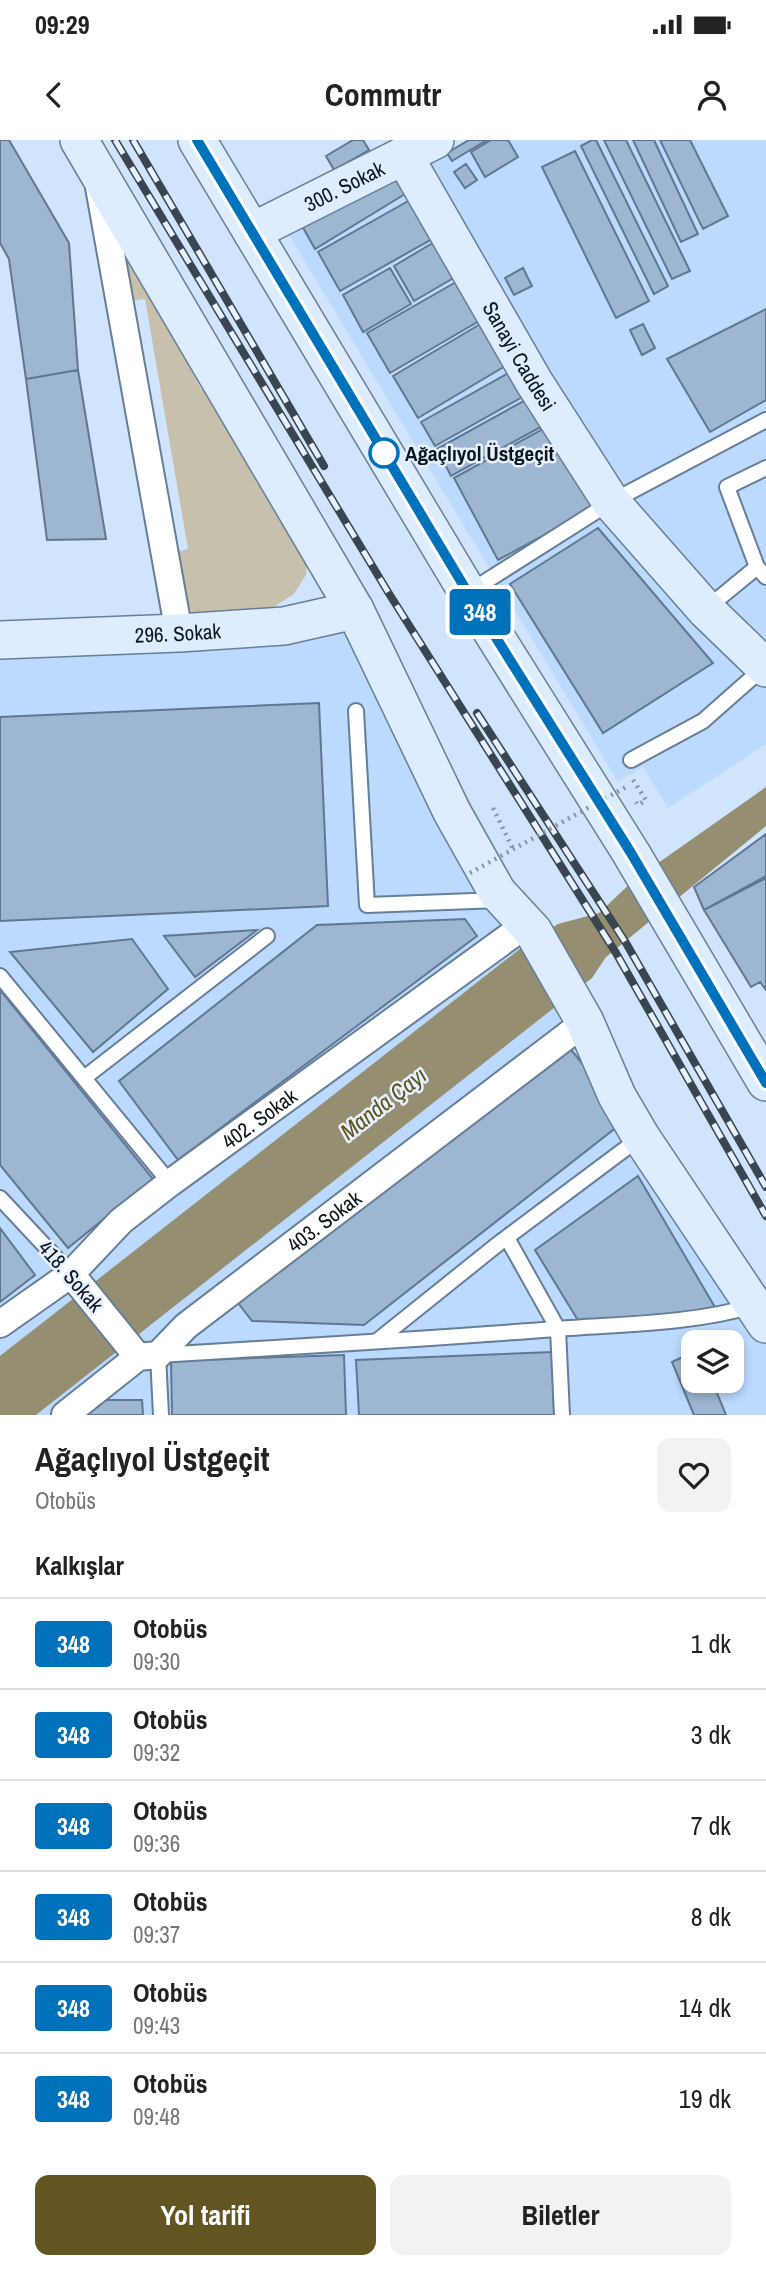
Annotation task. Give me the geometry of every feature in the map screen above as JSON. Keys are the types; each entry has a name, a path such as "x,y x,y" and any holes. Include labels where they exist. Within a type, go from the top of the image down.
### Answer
{"main road":[{"path":"197,140 468,593 631,853 766,1082"},
{"name":"300. Sokak","path":"252,232 419,148"},
{"name":"Sanayi Caddesi","path":"419,148 534,382 611,502 706,610 765,668"},
{"path":"87,154 355,610 452,812 497,892 522,918 579,1012 617,1096 641,1137 759,1315"},
{"name":"296. Sokak","path":"0,640 179,633 284,625 355,610"}],"street":[{"path":"87,154 179,633"},
{"name":"402. Sokak","path":"0,1324 71,1273 121,1221 522,918"},
{"name":"403. Sokak","path":"65,1415 148,1356 579,1012"},
{"name":"418. Sokak","path":"71,1273 148,1356"}],"lane":[{"path":"468,593 611,502 766,420"},
{"path":"706,610 762,572 727,487 766,468"},
{"path":"631,760 703,722 765,668"},
{"path":"356,711 367,905 522,918"},
{"path":"84,1078 267,936"},
{"path":"0,976 170,1183"},
{"path":"377,1341 506,1238 641,1137"},
{"name":"418. Sokak","path":"0,1198 71,1273"},
{"path":"506,1238 558,1329 562,1415"},
{"path":"161,1415 148,1356 558,1329 723,1315 759,1315"}],"path":[{"path":"470,873 626,787 638,805 646,800 633,780"},
{"path":"493,808 513,849"}],"shaded area":[{"path":"476,140 766,140 766,744 668,808 643,767 618,782 286,230"},
{"path":"116,231 201,389 215,395 287,530 298,534 308,555 306,575 294,594 259,616 186,622 173,553 188,549 145,299 130,301"},
{"path":"378,631 766,1346 766,1415 0,1415 0,649"}],"water":[{"name":"Manda Çayı","path":"766,787 766,826 606,957 592,978 36,1415 0,1415 0,1356 521,948 558,924 599,913 634,880"}],"building":[{"path":"0,140 9,140 69,243 78,370 26,379 9,259 0,243"},
{"path":"353,140 363,140 369,150 334,170 326,156"},
{"path":"469,140 487,140 452,161 447,153"},
{"path":"491,140 508,140 518,157 485,177 471,152"},
{"path":"596,140 668,286 654,294 581,146"},
{"path":"604,140 626,140 690,271 672,279"},
{"path":"633,140 654,140 698,234 681,242"},
{"path":"660,140 690,140 728,216 703,229"},
{"path":"575,151 649,301 616,318 542,167"},
{"path":"466,164 477,180 465,188 454,172"},
{"path":"391,170 405,194 315,249 301,224"},
{"path":"410,200 432,239 340,291 318,252"},
{"path":"436,241 457,276 414,301 394,266"},
{"path":"390,268 411,304 363,332 343,295"},
{"path":"523,268 532,286 514,295 505,278"},
{"path":"463,278 486,317 390,373 367,333"},
{"path":"766,309 766,400 710,432 667,359"},
{"path":"487,320 512,362 418,418 393,376"},
{"path":"643,324 655,348 642,355 630,330"},
{"path":"78,370 106,539 47,540 26,379"},
{"path":"512,371 526,395 435,446 421,422"},
{"path":"531,397 546,424 451,476 437,449"},
{"path":"550,425 594,508 498,560 454,478"},
{"path":"598,528 713,663 603,733 510,584"},
{"path":"319,703 328,906 0,921 0,717"},
{"path":"766,834 766,876 704,910 694,887"},
{"path":"766,878 766,990 760,982 751,987 704,910"},
{"path":"465,919 477,936 178,1160 119,1081 317,925"},
{"path":"257,930 195,977 164,936"},
{"path":"132,939 168,989 93,1052 10,952"},
{"path":"0,990 153,1179 68,1248 0,1165"},
{"path":"564,1041 627,1119 364,1325 252,1321 232,1295"},
{"path":"638,1176 716,1309 579,1322 535,1250"},
{"path":"0,1228 35,1275 0,1302"},
{"path":"552,1352 554,1415 359,1415 356,1360"},
{"path":"344,1355 346,1415 172,1415 171,1361"},
{"path":"681,1358 681,1384 672,1362"},
{"path":"685,1393 717,1393 726,1415 694,1415"},
{"path":"93,1400 142,1400 143,1415 73,1415"}],"railway":[{"path":"115,140 388,592 616,953 766,1216"},
{"path":"133,140 324,466"},
{"path":"477,713 626,943 766,1187"}],"bus line":[{"name":"348","path":"197,140 468,593 631,853 766,1083"}],"place":[{"name":"Ağaçlıyol Üstgeçit","path":"384,453"}]}
